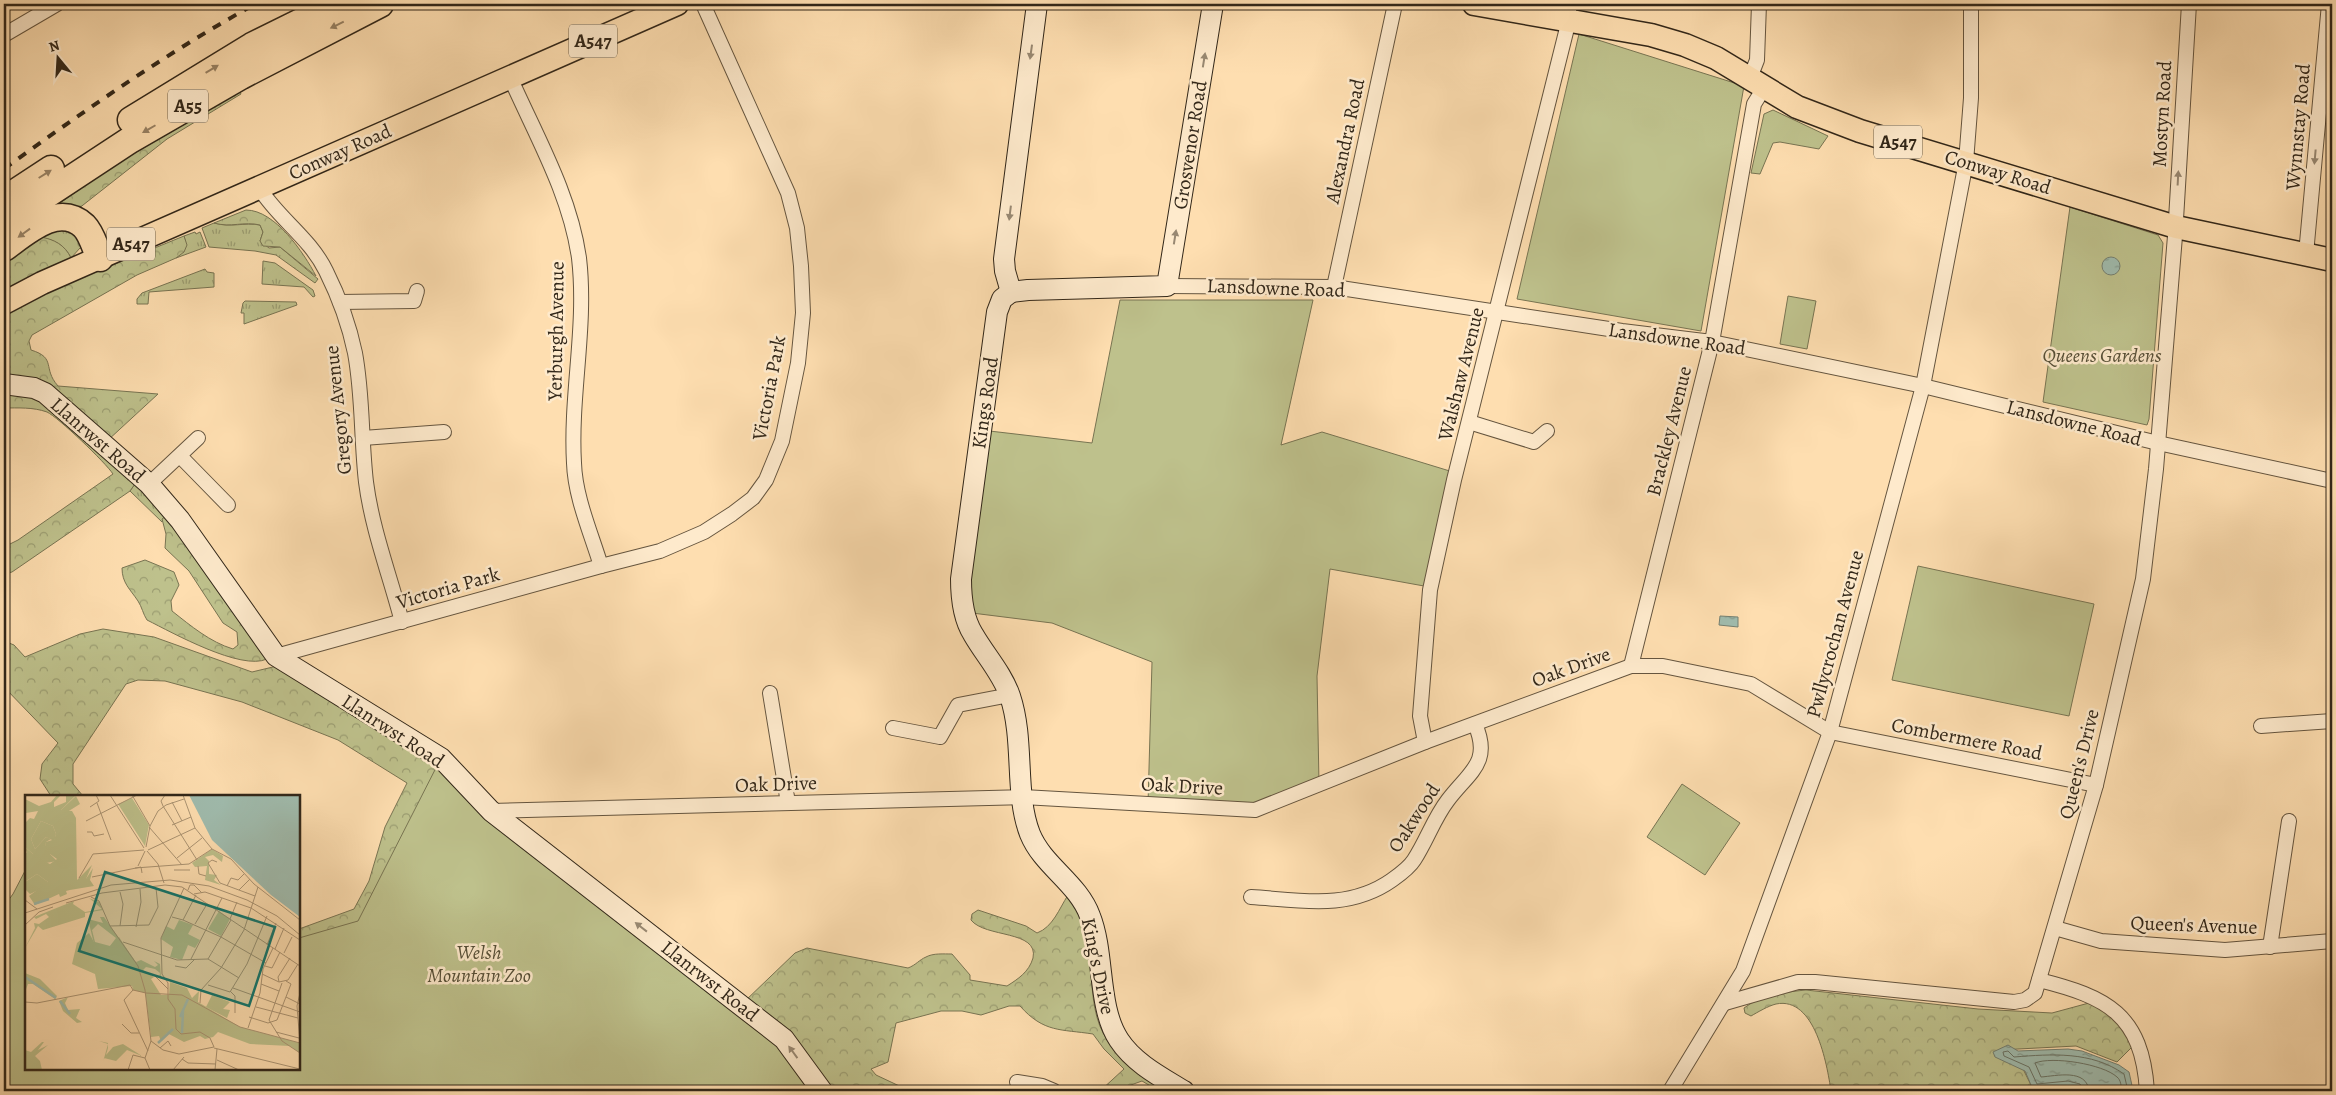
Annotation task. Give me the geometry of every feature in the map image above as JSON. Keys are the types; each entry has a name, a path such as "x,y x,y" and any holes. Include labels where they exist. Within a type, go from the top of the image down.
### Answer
{"highway":[{"path":"252,46 321,4"},
{"name":"A55","path":"4,200 252,46 337,4"},
{"name":"A55","path":"4,223 130,140 224,86 380,4"},
{"path":"4,248 33,227 48,219 73,219 84,226 100,258"}],"main road":[{"name":"Conway Road","path":"4,303 42,283 260,189 677,4"},
{"path":"1012,292 1005,271 1004,258 1037,4"},
{"name":"Grosvenor Road","path":"1167,286 1213,4"},
{"name":"Conway Road","path":"1474,4 1569,12 1652,35 1685,45 1716,58 1797,107 1860,132 1966,162 2176,227 2332,260"},
{"name":"Lansdowne Road","path":"1012,292 1167,286"},
{"name":"Kings Road","path":"1012,292 1002,299 997,312 961,579 961,596 972,632 1010,695 1020,740 1023,797"},
{"name":"Llanrwst Road","path":"4,384 34,388 45,393 149,484 180,520 276,656 441,758 491,811 784,1039 822,1091"},
{"name":"King's Drive","path":"1023,797 1025,819 1037,848 1070,884 1090,915 1102,963 1106,1007 1118,1039 1128,1052 1184,1091"}],"street":[{"path":"4,35 57,4"},
{"name":"Victoria Park","path":"276,656 660,551 704,532 753,498 766,480 782,441 791,403 803,313 802,266 797,228 788,193 703,4"},
{"name":"Alexandra Road","path":"1334,287 1395,4"},
{"name":"Brackley Avenue","path":"1631,666 1712,342 1757,83 1759,4"},
{"name":"Pwllycrochan Avenue","path":"1670,1091 1725,1004 1743,971 1830,732 1923,386 1966,162 1971,98 1971,4"},
{"name":"Mostyn Road","path":"2176,227 2189,4"},
{"name":"Wynnstay Road","path":"2306,254 2329,4"},
{"name":"Walshaw Avenue","path":"1425,742 1420,716 1430,590 1569,12"},
{"name":"Yerburgh Avenue","path":"510,78 566,203 575,232 581,290 573,427 574,465 579,492 601,566"},
{"name":"Gregory Avenue","path":"260,189 268,201 311,246 325,269 340,302 355,353 366,483 402,622"},
{"name":"Queen's Drive","path":"1725,1004 1798,982 1815,982 2014,1002 2025,1000 2035,992 2096,785 2143,579 2158,443 2176,227"},
{"name":"Lansdowne Road","path":"1167,286 1334,287 1622,331 1712,342 1923,386 2158,443 2332,481"},
{"path":"340,302 414,301 416,291"},
{"path":"1469,422 1534,442 1546,431"},
{"path":"363,438 444,432"},
{"path":"149,484 198,438"},
{"path":"180,456 228,505"},
{"name":"Oak Drive","path":"491,811 1023,797 1255,810 1425,742 1631,666 1663,666 1751,684 1830,732"},
{"path":"770,693 788,804"},
{"path":"893,728 940,737 958,705 1010,695"},
{"path":"2261,726 2332,721"},
{"name":"Oakwood","path":"1251,897 1334,902 1367,893 1383,886 1399,875 1414,861 1437,814 1479,762 1482,748 1475,724"},
{"name":"Combermere Road","path":"1830,732 2096,785"},
{"path":"2270,947 2289,821"},
{"name":"Queen's Avenue","path":"2055,928 2101,941 2225,950 2332,941"},
{"path":"2039,980 2074,989 2100,1000 2126,1022 2141,1049 2147,1091"},
{"path":"1017,1082 1045,1090"}],"green space":[{"path":"1579,34 1744,86 1701,331 1517,299"},
{"path":"240,92 241,94 167,139 78,209 54,207 121,161"},
{"path":"1773,110 1828,136 1819,149 1780,142 1773,143 1760,174 1751,173 1764,114"},
{"name":"Queens Gardens","path":"2070,207 2158,235 2163,243 2147,425 2043,402"},
{"path":"246,210 257,212 278,225 296,245 316,276 280,247 263,246 260,241 263,232 260,225 214,223"},
{"path":"214,223 260,225 263,232 260,241 269,248 280,247 318,279 315,283 276,255 209,247 202,228"},
{"path":"72,227 84,249 80,248 71,258 58,243 40,237 40,230"},
{"path":"195,232 196,234 200,232 206,247 176,258 184,248 184,236"},
{"path":"184,236 187,245 184,252 176,258 137,275 32,335 29,341 31,350 44,356 47,360 53,380 58,386 158,394 107,441 4,377 4,313 49,291"},
{"path":"40,237 59,243 71,258 4,290 4,257"},
{"path":"263,261 275,263 313,290 315,296 313,297 304,287 262,284"},
{"path":"205,269 207,272 214,273 214,287 149,292 148,304 137,304 137,299 142,293"},
{"path":"1788,296 1816,301 1807,349 1780,344"},
{"path":"1120,300 1313,300 1281,445 1322,432 1453,472 1424,586 1330,569 1317,676 1319,784 1255,810 1148,804 1152,662 1052,623 964,612 981,430 1092,443"},
{"path":"245,301 296,302 297,305 244,324 244,313 241,313"},
{"path":"4,392 33,395 137,481 130,491 12,572 4,574 4,547 18,540 113,474 61,422 47,412 42,410 4,408"},
{"path":"137,481 169,514 162,522 130,491"},
{"path":"169,514 267,659 255,661 241,660 224,655 207,649 147,620 139,603 125,582 122,573 122,568 145,560 174,572 179,585 171,601 172,611 216,642 233,649 238,645 237,632 223,623 189,571 165,548 166,534 162,519"},
{"path":"1918,566 2094,604 2069,716 1892,680"},
{"path":"103,629 154,637 252,672 277,666 432,759 496,822 300,1001 300,929 354,909 369,881 385,827 407,783 338,740 242,702 165,681 138,680 126,684 73,764 73,784 82,795 50,795 40,779 42,764 58,743 4,687 4,641 14,645 25,657 80,634"},
{"name":"Welsh Mountain Zoo","path":"441,758 784,1039 822,1091 4,1091 4,906 13,894 25,871 25,1070 300,1070 300,938 358,921"},
{"path":"1682,784 1740,823 1705,875 1647,837"},
{"path":"1068,895 1079,912 1085,931 1089,950 1095,1008 1100,1026 1108,1041 1122,1056 1171,1091 1159,1091 1142,1081 1128,1086 1122,1091 1100,1091 1124,1069 1104,1049 1093,1034 1062,1030 1045,1025 1029,1015 1020,1006 1009,1006 981,1015 962,1011 941,1011 896,1023 888,1062 871,1069 876,1075 910,1091 822,1091 744,1002 795,953 807,948 908,968 929,956 952,954 970,975 970,980 1007,986 1019,978 1029,967 1033,958 1033,949 1020,938 978,926 971,920 972,914 978,910 1026,926 1037,933 1051,922"},
{"path":"1806,990 1978,1009 2052,1013 2100,1000 2137,1042 2117,1062 2076,1046 1999,1050 2022,1067 2034,1091 1997,1091 1988,1086 1976,1091 1831,1091 1817,1034 1800,1010 1789,1004 1776,1004 1751,1016 1745,1013 1744,1008 1758,1000 1782,993"}],"water":[{"path":"2111,257 2117,260 2120,266 2117,272 2111,275 2105,272 2102,266 2105,260"},
{"path":"1720,616 1738,617 1738,627 1719,625"},
{"path":"2008,1045 2018,1051 2068,1049 2082,1051 2119,1065 2129,1072 2133,1090 2080,1091 2068,1086 2036,1090 2031,1085 2025,1071 1995,1057 1993,1052"}],"railway":[{"path":"4,169 127,83 190,42 255,4"}]}
